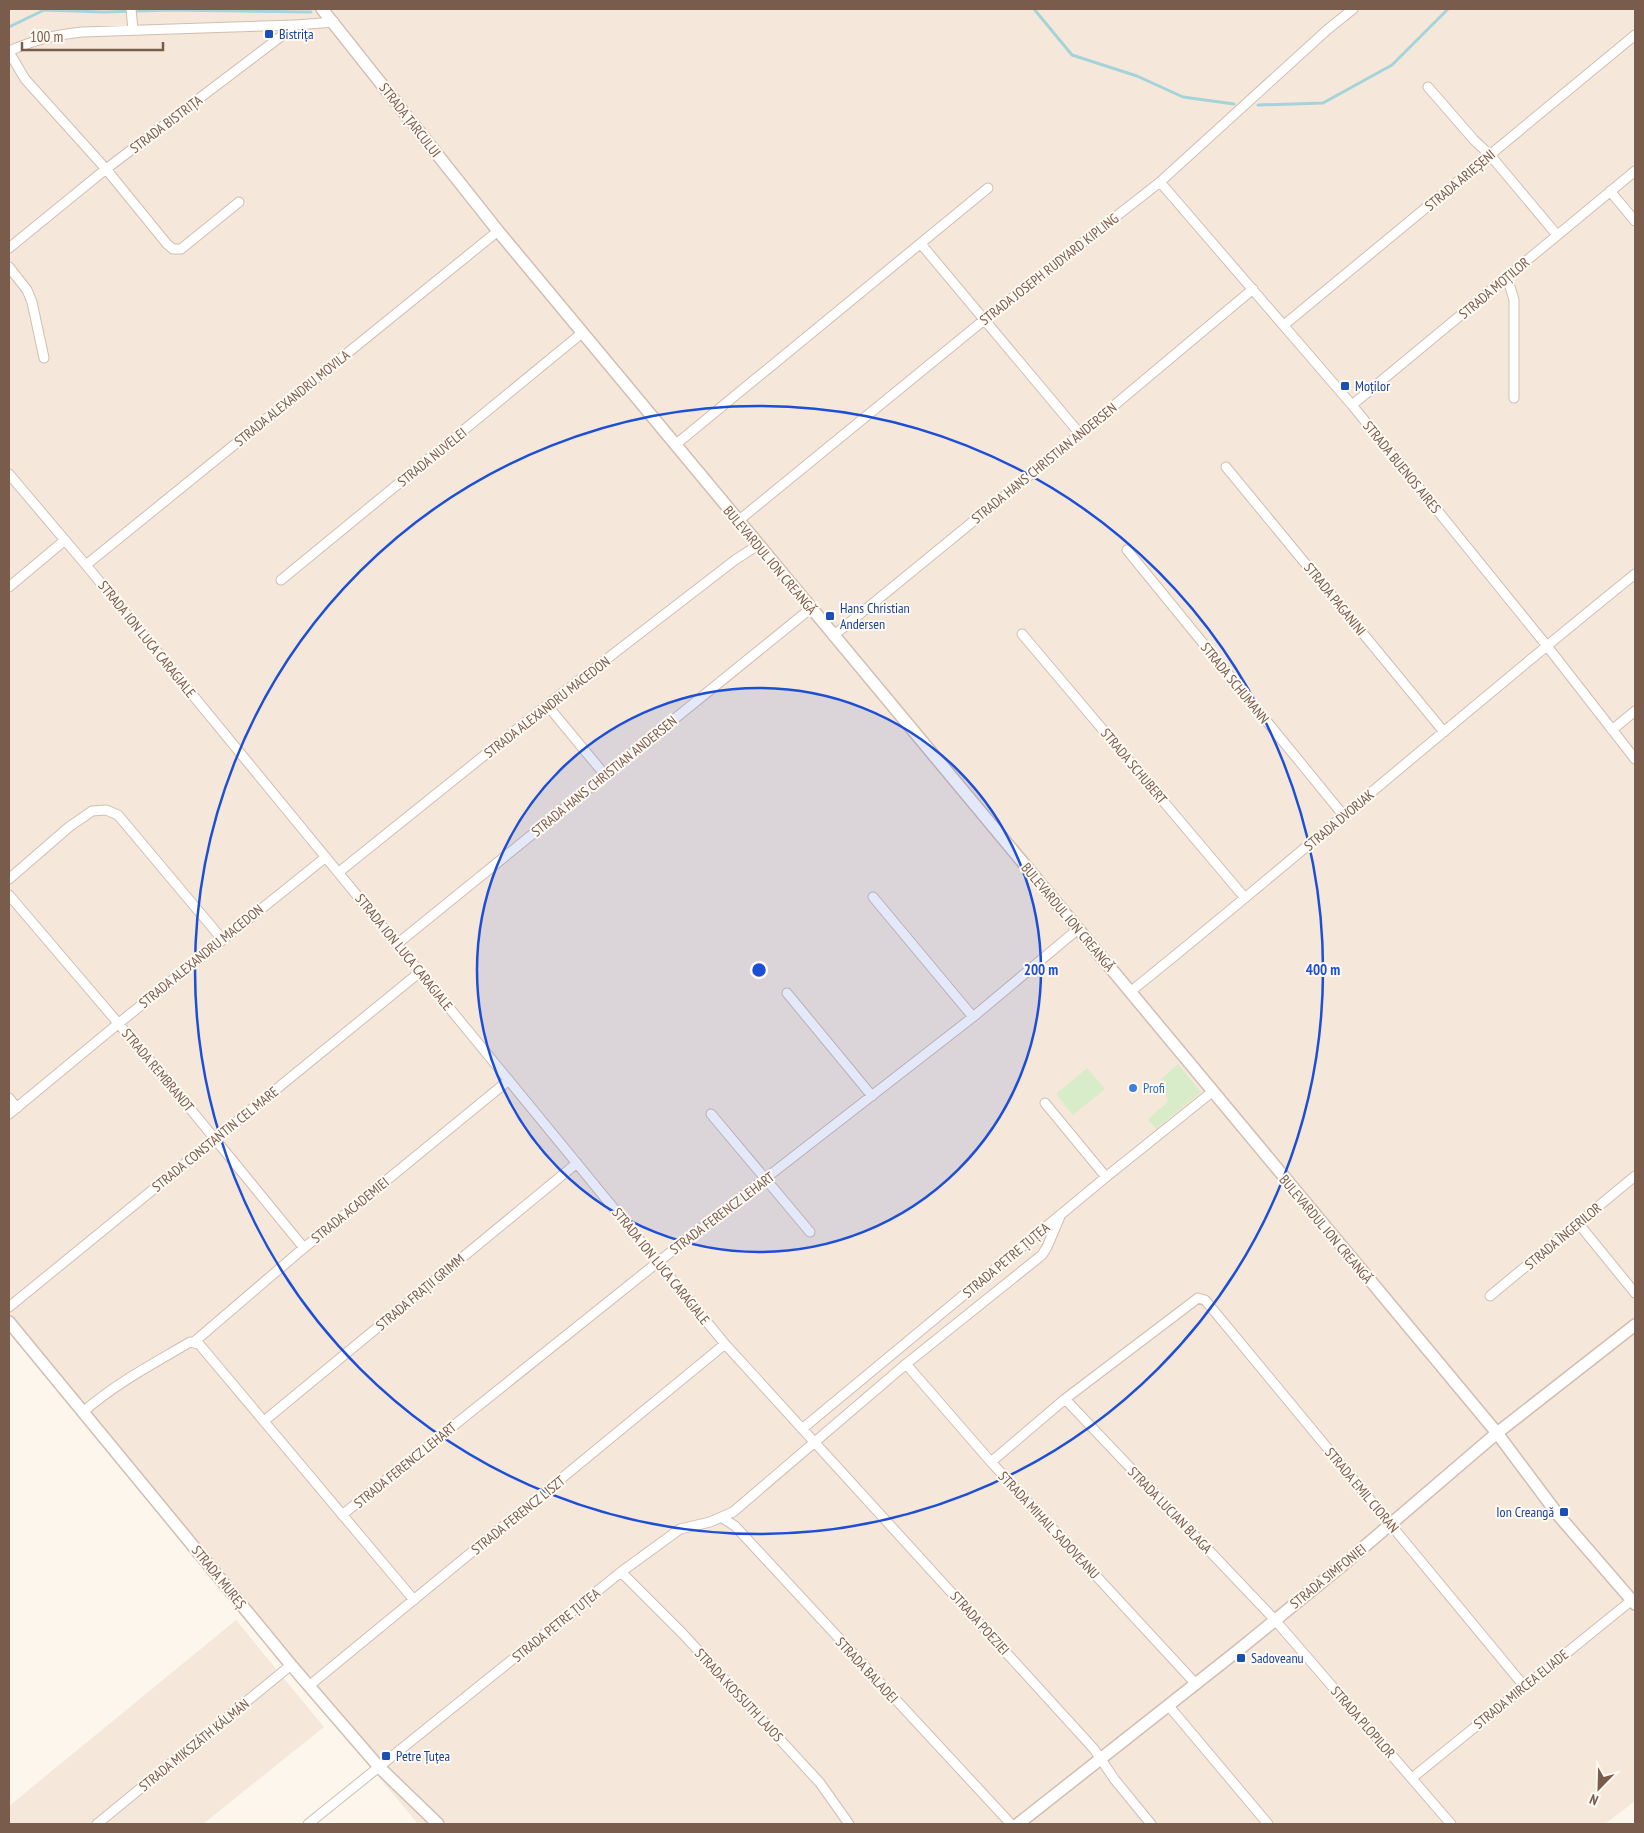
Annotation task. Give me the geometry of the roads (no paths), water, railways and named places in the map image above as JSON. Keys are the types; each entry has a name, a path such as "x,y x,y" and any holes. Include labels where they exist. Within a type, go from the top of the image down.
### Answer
{"street":[{"name":"STRADA ȚARCULUI","path":"322,9 498,231"},
{"name":"STRADA JOSEPH RUDYARD KIPLING","path":"738,521 984,320 1160,182 1352,9"},
{"path":"132,13 133,30"},
{"path":"239,202 181,248 173,249 106,169 25,79 9,52 34,40 54,35 82,32 334,22"},
{"name":"STRADA BISTRIȚA","path":"9,248 106,169 296,25"},
{"name":"STRADA ARIEȘENI","path":"1284,325 1635,35"},
{"path":"1428,87 1474,140 1490,155 1557,235"},
{"name":"STRADA MOȚILOR","path":"1352,405 1635,171"},
{"name":"STRADA BUENOS AIRES","path":"1160,182 1352,405 1547,646 1635,759"},
{"path":"675,445 988,188"},
{"path":"1610,191 1635,221"},
{"name":"BULEVARDUL ION CREANGĂ","path":"498,231 1497,1434 1559,1516 1634,1602"},
{"name":"STRADA ALEXANDRU MOVILA","path":"86,565 498,231"},
{"path":"921,244 1080,434"},
{"path":"9,267 27,290 32,302 44,358"},
{"path":"1507,277 1514,300 1514,398"},
{"name":"STRADA HANS CHRISTIAN ANDERSEN","path":"833,636 1254,289"},
{"name":"STRADA NUVELEI","path":"281,580 582,333"},
{"name":"STRADA PAGANINI","path":"1226,467 1444,732"},
{"name":"STRADA ION LUCA CARAGIALE","path":"9,474 398,944 725,1344 802,1429"},
{"path":"9,586 65,540"},
{"name":"STRADA ALEXANDRU MACEDON","path":"338,872 547,706 735,560 758,545"},
{"name":"STRADA SCHUMANN","path":"1127,550 1344,816"},
{"name":"STRADA DVORJAK","path":"1130,992 1635,574"},
{"name":"STRADA HANS CHRISTIAN ANDERSEN","path":"398,944 810,608"},
{"name":"STRADA SCHUBERT","path":"1022,634 1245,898"},
{"path":"547,706 605,775"},
{"path":"1612,730 1635,711"},
{"path":"9,879 69,827 92,811 106,810 118,815 222,940"},
{"name":"STRADA ALEXANDRU MACEDON","path":"9,1114 326,857"},
{"name":"STRADA REMBRANDT","path":"9,894 119,1023 304,1248"},
{"path":"873,897 972,1017"},
{"name":"STRADA FERENCZ LEHART","path":"342,1515 658,1262 766,1180 972,1017 1078,929"},
{"name":"STRADA CONSTANTIN CEL MARE","path":"9,1307 420,972"},
{"path":"787,994 872,1096"},
{"name":"STRADA ACADEMIEI","path":"83,1412 99,1398 137,1372 190,1342 194,1342 304,1248 509,1080"},
{"name":"STRADA PETRE ȚUȚEA","path":"802,1429 1106,1177 1212,1092"},
{"path":"9,1098 16,1108"},
{"path":"1046,1104 1106,1177"},
{"path":"711,1114 810,1232"},
{"name":"STRADA FRAȚII GRIMM","path":"264,1421 577,1163"},
{"name":"STRADA ÎNGERILOR","path":"1490,1296 1635,1176"},
{"name":"STRADA PETRE ȚUȚEA","path":"308,1824 621,1572 680,1529 733,1512 914,1357 1042,1256 1048,1247 1061,1214"},
{"path":"1578,1223 1635,1293"},
{"name":"STRADA EMIL CIORAN","path":"1065,1399 1198,1298 1205,1300 1524,1686"},
{"name":"STRADA MUREȘ","path":"9,1322 291,1665 379,1767 438,1824"},
{"name":"STRADA SIMFONIEI","path":"1018,1824 1275,1620 1497,1434 1635,1325"},
{"path":"194,1342 199,1344 414,1600"},
{"name":"STRADA FERENCZ LISZT","path":"310,1685 725,1344"},
{"path":"904,1344 914,1357"},
{"name":"STRADA MIHAIL SADOVEANU","path":"906,1364 991,1462 1195,1684"},
{"path":"991,1462 1065,1399"},
{"name":"STRADA LUCIAN BLAGA","path":"1065,1399 1275,1620"},
{"name":"STRADA POEZIEI","path":"802,1429 1094,1749 1114,1780 1151,1824"},
{"name":"STRADA BALADEI","path":"721,1517 735,1526 1011,1824"},
{"name":"STRADA KOSSUTH LAJOS","path":"621,1572 683,1634 820,1783 849,1824"},
{"name":"STRADA MIRCEA ELIADE","path":"1412,1778 1524,1686 1634,1602"},
{"name":"STRADA PLOPILOR","path":"1275,1620 1451,1824"},
{"name":"STRADA MIKSZÁTH KÁLMÁN","path":"97,1824 291,1665"},
{"path":"1168,1705 1268,1824"}],"waterway":[{"path":"1034,9 1072,55 1137,76 1183,97 1234,104"},
{"path":"1258,105 1323,103 1392,65 1448,9"},
{"path":"9,27 44,10 104,12 171,10 311,12"}],"place":[{"name":"Bistrița","path":"269,34"},
{"name":"Moților","path":"1345,386"},
{"name":"Hans Christian Andersen","path":"830,616"},
{"name":"Profi","path":"1133,1088"},
{"name":"Ion Creangă","path":"1564,1512"},
{"name":"Sadoveanu","path":"1241,1658"},
{"name":"Petre Țuțea","path":"386,1756"}]}
